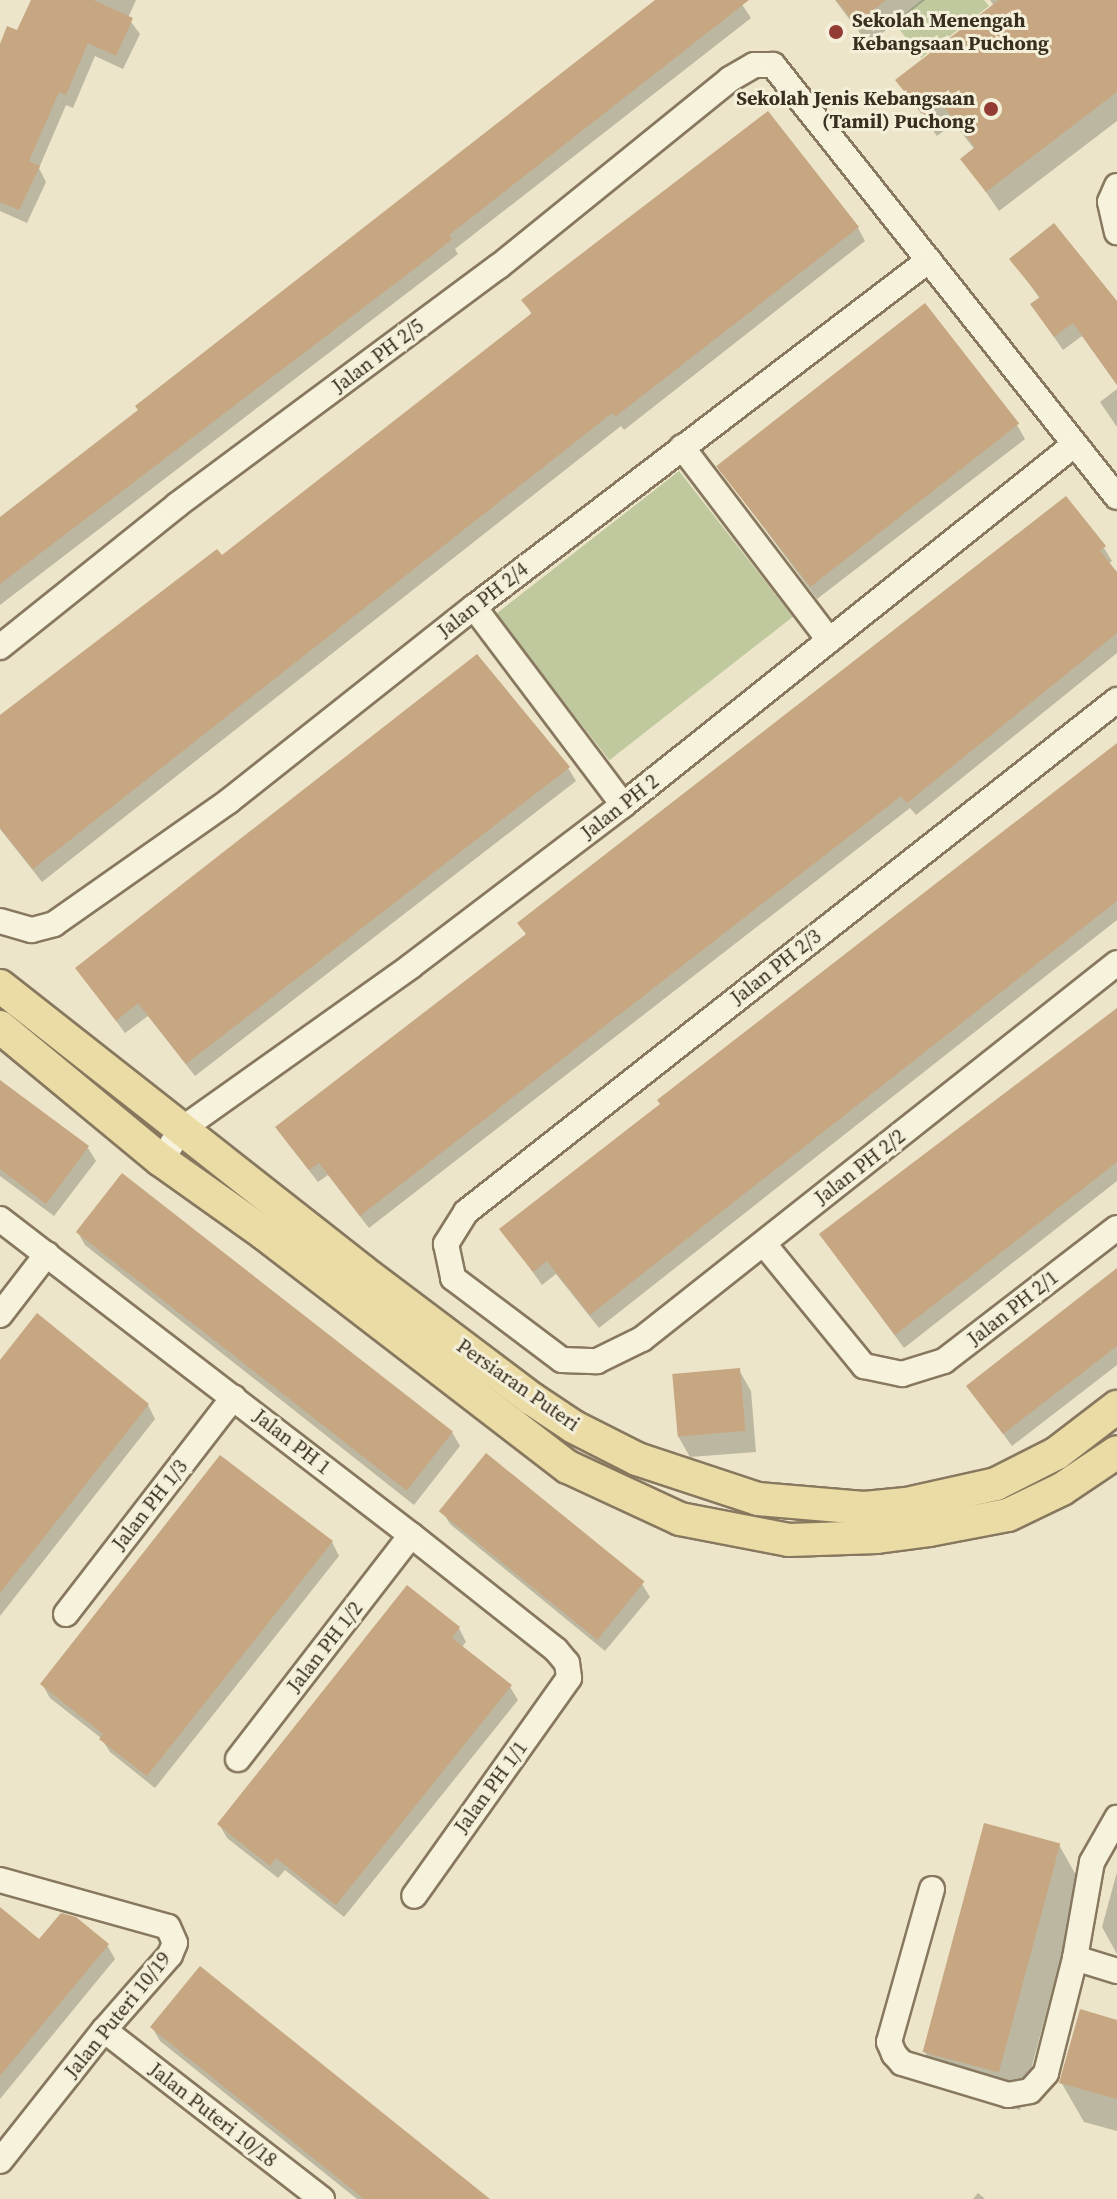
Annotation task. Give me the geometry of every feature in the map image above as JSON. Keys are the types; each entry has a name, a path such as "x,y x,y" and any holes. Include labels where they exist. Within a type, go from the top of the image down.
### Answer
{"main road":[{"name":"Persiaran Puteri","path":"0,986 362,1271 574,1427 637,1459 758,1499 864,1508 906,1504 996,1484 1057,1453 1117,1407"},
{"name":"Persiaran Puteri","path":"0,1027 161,1160 265,1234 568,1467 680,1519 789,1540 877,1537 929,1530 1008,1515 1062,1489 1117,1452"}],"street":[{"name":"Jalan PH 2/5","path":"0,647 177,505 498,267 730,79 754,65 773,65 929,260"},
{"path":"1117,186 1110,202 1117,232"},
{"path":"929,260 1117,497"},
{"name":"Jalan PH 2/4","path":"0,921 32,930 54,924 229,801 474,607 929,260"},
{"name":"Jalan PH 2","path":"161,1160 182,1129 411,966 623,805 1075,444"},
{"path":"682,447 829,640"},
{"path":"474,607 623,805"},
{"name":"Jalan PH 2/3","path":"597,1361 562,1360 453,1278 446,1244 466,1212 1117,700"},
{"name":"Jalan PH 2/2","path":"597,1361 642,1339 1117,963"},
{"name":"Jalan PH 1","path":"0,1219 234,1397 556,1650 567,1663 569,1678"},
{"name":"Jalan PH 2/1","path":"764,1244 864,1366 902,1374 944,1361 1117,1228"},
{"path":"0,1315 47,1254"},
{"name":"Jalan PH 1/3","path":"66,1614 234,1397"},
{"name":"Jalan PH 1/2","path":"238,1759 411,1535"},
{"name":"Jalan PH 1/1","path":"414,1896 569,1678"},
{"path":"932,1889 889,2042 902,2063 1008,2095 1030,2091 1046,2073 1075,1958 1092,1862 1117,1818"},
{"name":"Jalan Puteri 10/19","path":"0,1880 168,1927 175,1943 170,1955 104,2030 0,2161"},
{"path":"1075,1958 1117,1971"},
{"name":"Jalan Puteri 10/18","path":"104,2030 322,2199"}],"green space":[{"path":"922,0 984,0 989,6 921,58 894,22"},
{"path":"679,471 793,617 609,760 495,614"}],"building":[{"path":"31,0 93,0 133,18 116,56 88,43 66,95 59,92 29,161 40,166 19,210 0,202 0,44 7,26 17,30"},
{"path":"655,0 749,0 449,235 452,239 434,254 0,584 0,517 138,410 135,406"},
{"path":"836,0 886,0 855,24"},
{"path":"999,0 1117,0 1117,92 986,192 960,159 975,147 941,103 924,116 895,80"},
{"path":"768,111 859,227 615,417 612,413 33,869 0,828 0,715 217,549 222,555 532,313 521,300"},
{"path":"1054,223 1117,301 1117,385 1073,323 1054,337 1030,304 1040,297 1009,259"},
{"path":"925,303 1019,424 810,587 716,466"},
{"path":"1066,496 1106,546 1100,551 1117,572 1117,633 907,803 901,796 360,1216 319,1163 309,1170 275,1127 526,934 517,923"},
{"path":"477,654 570,767 186,1064 138,1003 116,1021 75,968"},
{"path":"1117,743 1117,901 590,1315 547,1261 533,1272 499,1229 660,1104 657,1100"},
{"path":"1117,1008 1117,1162 895,1335 819,1234"},
{"path":"0,1080 89,1146 46,1204 0,1169"},
{"path":"122,1173 453,1432 407,1491 76,1232"},
{"path":"1117,1268 1117,1346 1003,1434 966,1386"},
{"path":"37,1313 149,1404 0,1593 0,1360"},
{"path":"740,1368 745,1431 678,1437 672,1374"},
{"path":"486,1453 645,1581 597,1640 439,1511"},
{"path":"220,1455 333,1541 147,1776 99,1739 103,1734 40,1684"},
{"path":"407,1585 460,1627 452,1638 512,1685 336,1905 276,1858 270,1866 217,1824"},
{"path":"984,1823 1060,1843 999,2072 923,2052"},
{"path":"0,1907 39,1939 61,1913 76,1917 109,1944 0,2076"},
{"path":"200,1966 490,2199 364,2199 150,2027"},
{"path":"1080,2009 1117,2020 1117,2099 1059,2083"}],"place":[{"name":"Sekolah Menengah Kebangsaan Puchong","path":"836,32"},
{"name":"Sekolah Jenis Kebangsaan (Tamil) Puchong","path":"991,109"}]}
